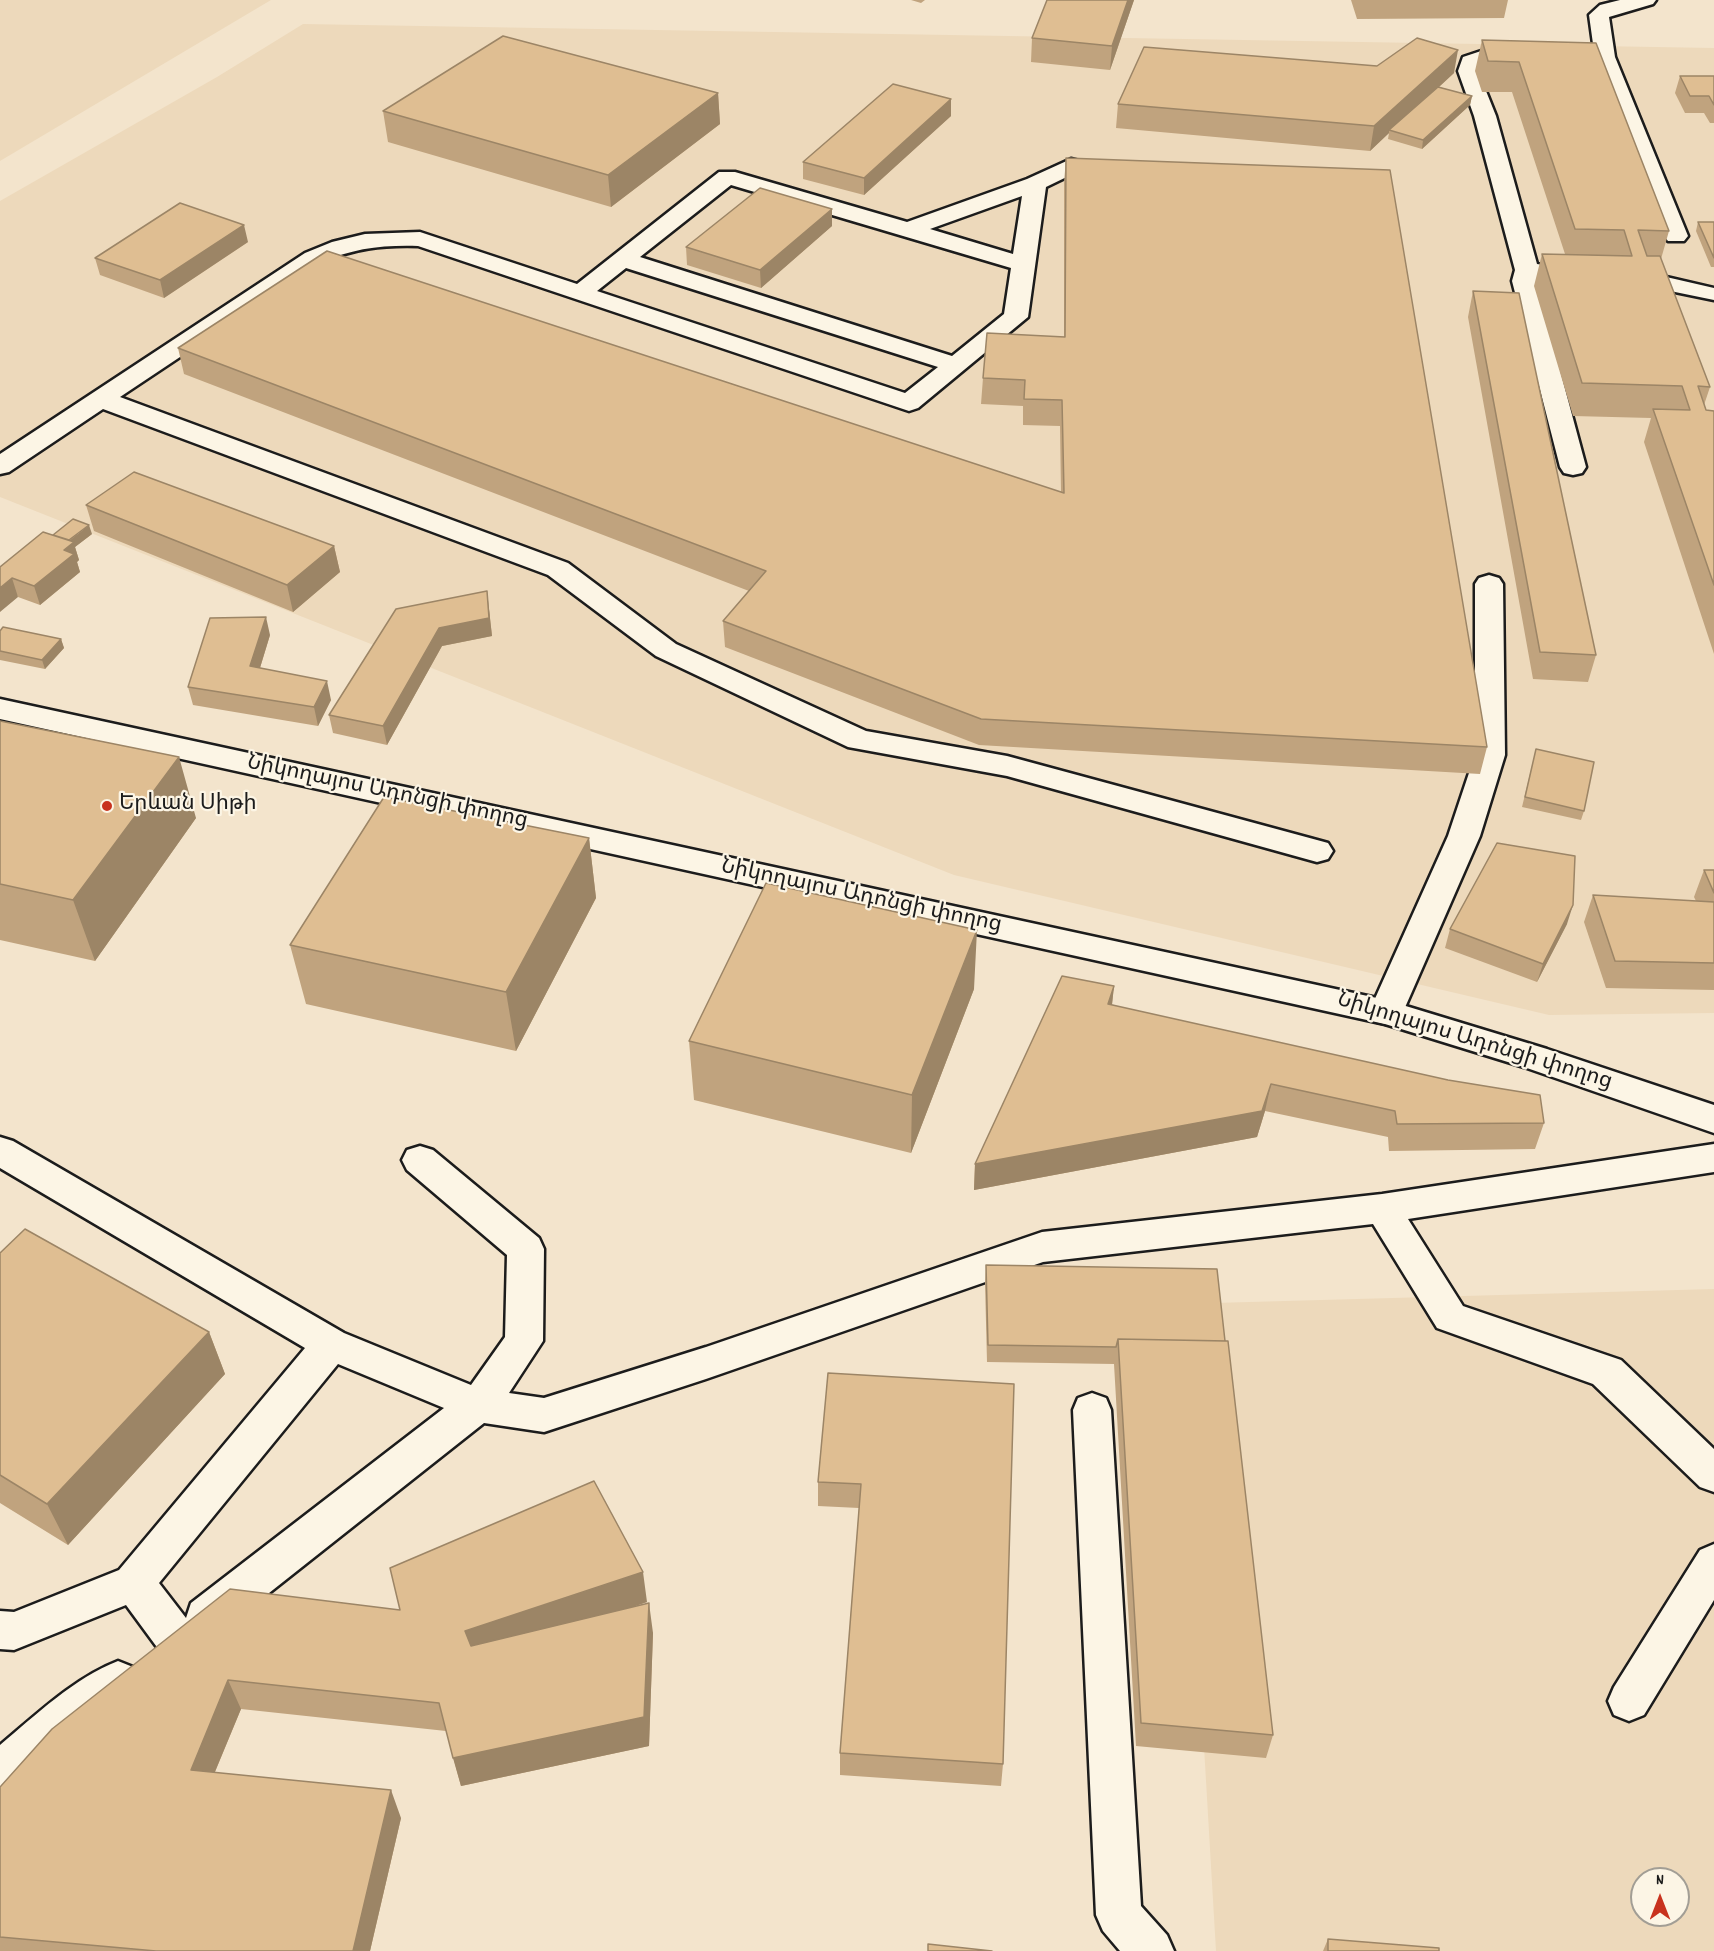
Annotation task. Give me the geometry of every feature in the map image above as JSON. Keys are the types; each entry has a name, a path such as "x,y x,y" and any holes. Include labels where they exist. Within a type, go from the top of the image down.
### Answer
{"street":[{"path":"1646,0 1607,9 1599,15 1605,57 1677,236"},
{"path":"1574,467 1524,281 1527,270 1485,116 1468,71 1470,61 1481,57 1605,57"},
{"path":"907,230 1035,184 1071,166"},
{"path":"581,292 727,177 1024,264"},
{"path":"0,466 313,258 339,244 383,238 420,239 909,403 1016,316 1035,184"},
{"path":"624,260 956,366"},
{"path":"1527,270 1569,275"},
{"path":"1649,280 1713,297"},
{"path":"102,399 558,569 666,650 859,740 1007,766 1317,851"},
{"path":"1386,1012 1464,836 1490,755 1489,584"},
{"name":"Նիկողայոս Ադոնցի փողոց","path":"4,720 1386,1012 1534,1058 1714,1119"},
{"name":"Նիկողայոս Ադոնցի փողոց","path":"4,720 1376,1032 1539,1080 1714,1139"},
{"path":"0,1151 331,1344 478,1406 544,1415 706,1363 1042,1247 1382,1208 1693,1163 1714,1158"},
{"path":"0,1773 63,1719 177,1640 478,1406 524,1341 526,1249 420,1160"},
{"path":"1382,1208 1450,1317 1607,1372 1714,1475"},
{"path":"0,1630 14,1631 134,1583 331,1344"},
{"path":"1092,1410 1119,1915 1151,1951"},
{"path":"1629,1701 1714,1563"},
{"path":"134,1583 177,1640"}],"shaded area":[{"path":"0,0 271,0 0,161"},
{"path":"303,24 1714,48 1714,1013 1549,1015 954,875 0,497 0,201 217,77"},
{"path":"1714,1289 1714,1951 1216,1951 1178,1304"}],"building":[{"path":"1047,0 1128,0 1112,46 1032,38"},
{"path":"503,36 718,93 608,175 383,111"},
{"path":"1417,38 1458,50 1374,126 1118,104 1144,47 1377,66"},
{"path":"1482,40 1596,43 1669,231 1638,230 1647,256 1660,256 1710,387 1698,386 1706,410 1714,411 1714,585 1653,409 1690,410 1682,386 1582,383 1542,254 1632,256 1624,230 1575,229 1519,62 1488,61"},
{"path":"1680,76 1714,76 1714,105 1709,96 1690,96"},
{"path":"893,84 951,99 864,178 803,162"},
{"path":"1438,87 1472,96 1423,140 1389,130"},
{"path":"1066,158 1390,170 1487,747 981,719 723,621 766,571 178,348 327,251 1064,493 1062,400 1024,399 1025,380 983,378 987,333 1065,337"},
{"path":"760,188 832,209 760,270 686,247"},
{"path":"180,203 244,225 160,280 95,258"},
{"path":"1698,222 1714,222 1714,258"},
{"path":"1473,291 1519,293 1596,655 1540,652"},
{"path":"134,472 334,546 287,585 86,505"},
{"path":"73,519 89,525 69,540 53,535"},
{"path":"43,532 74,542 64,550 74,554 34,586 12,578 0,588 0,567"},
{"path":"487,591 489,618 439,628 383,726 329,715 396,609"},
{"path":"266,617 250,666 327,681 314,707 188,687 210,618"},
{"path":"3,627 61,639 42,660 0,651 0,631"},
{"path":"0,721 179,757 73,900 0,884"},
{"path":"1536,749 1594,762 1584,811 1525,797"},
{"path":"384,797 589,838 506,992 290,945"},
{"path":"1497,843 1575,856 1573,905 1543,964 1450,929"},
{"path":"1704,870 1714,870 1714,893"},
{"path":"766,883 977,930 912,1095 689,1041"},
{"path":"1593,895 1714,902 1714,963 1615,961"},
{"path":"1062,976 1114,986 1108,1004 1448,1080 1540,1095 1544,1123 1397,1124 1395,1111 1271,1084 1262,1111 975,1164"},
{"path":"25,1229 209,1332 47,1504 0,1475 0,1253"},
{"path":"986,1265 1217,1269 1225,1341 1118,1339 1116,1347 988,1345"},
{"path":"1118,1339 1228,1341 1273,1735 1141,1723"},
{"path":"828,1373 1014,1384 1003,1764 840,1753 861,1484 818,1482"},
{"path":"594,1481 643,1572 465,1631 471,1646 649,1603 644,1717 453,1758 439,1703 228,1680 191,1770 391,1790 353,1951 156,1951 0,1937 0,1787 52,1729 230,1589 400,1610 390,1568"},
{"path":"1328,1939 1439,1948 1439,1951 1328,1951"},
{"path":"928,1944 992,1951 928,1951"}],"place":[{"name":"Երևան Սիթի","path":"107,806"}]}
